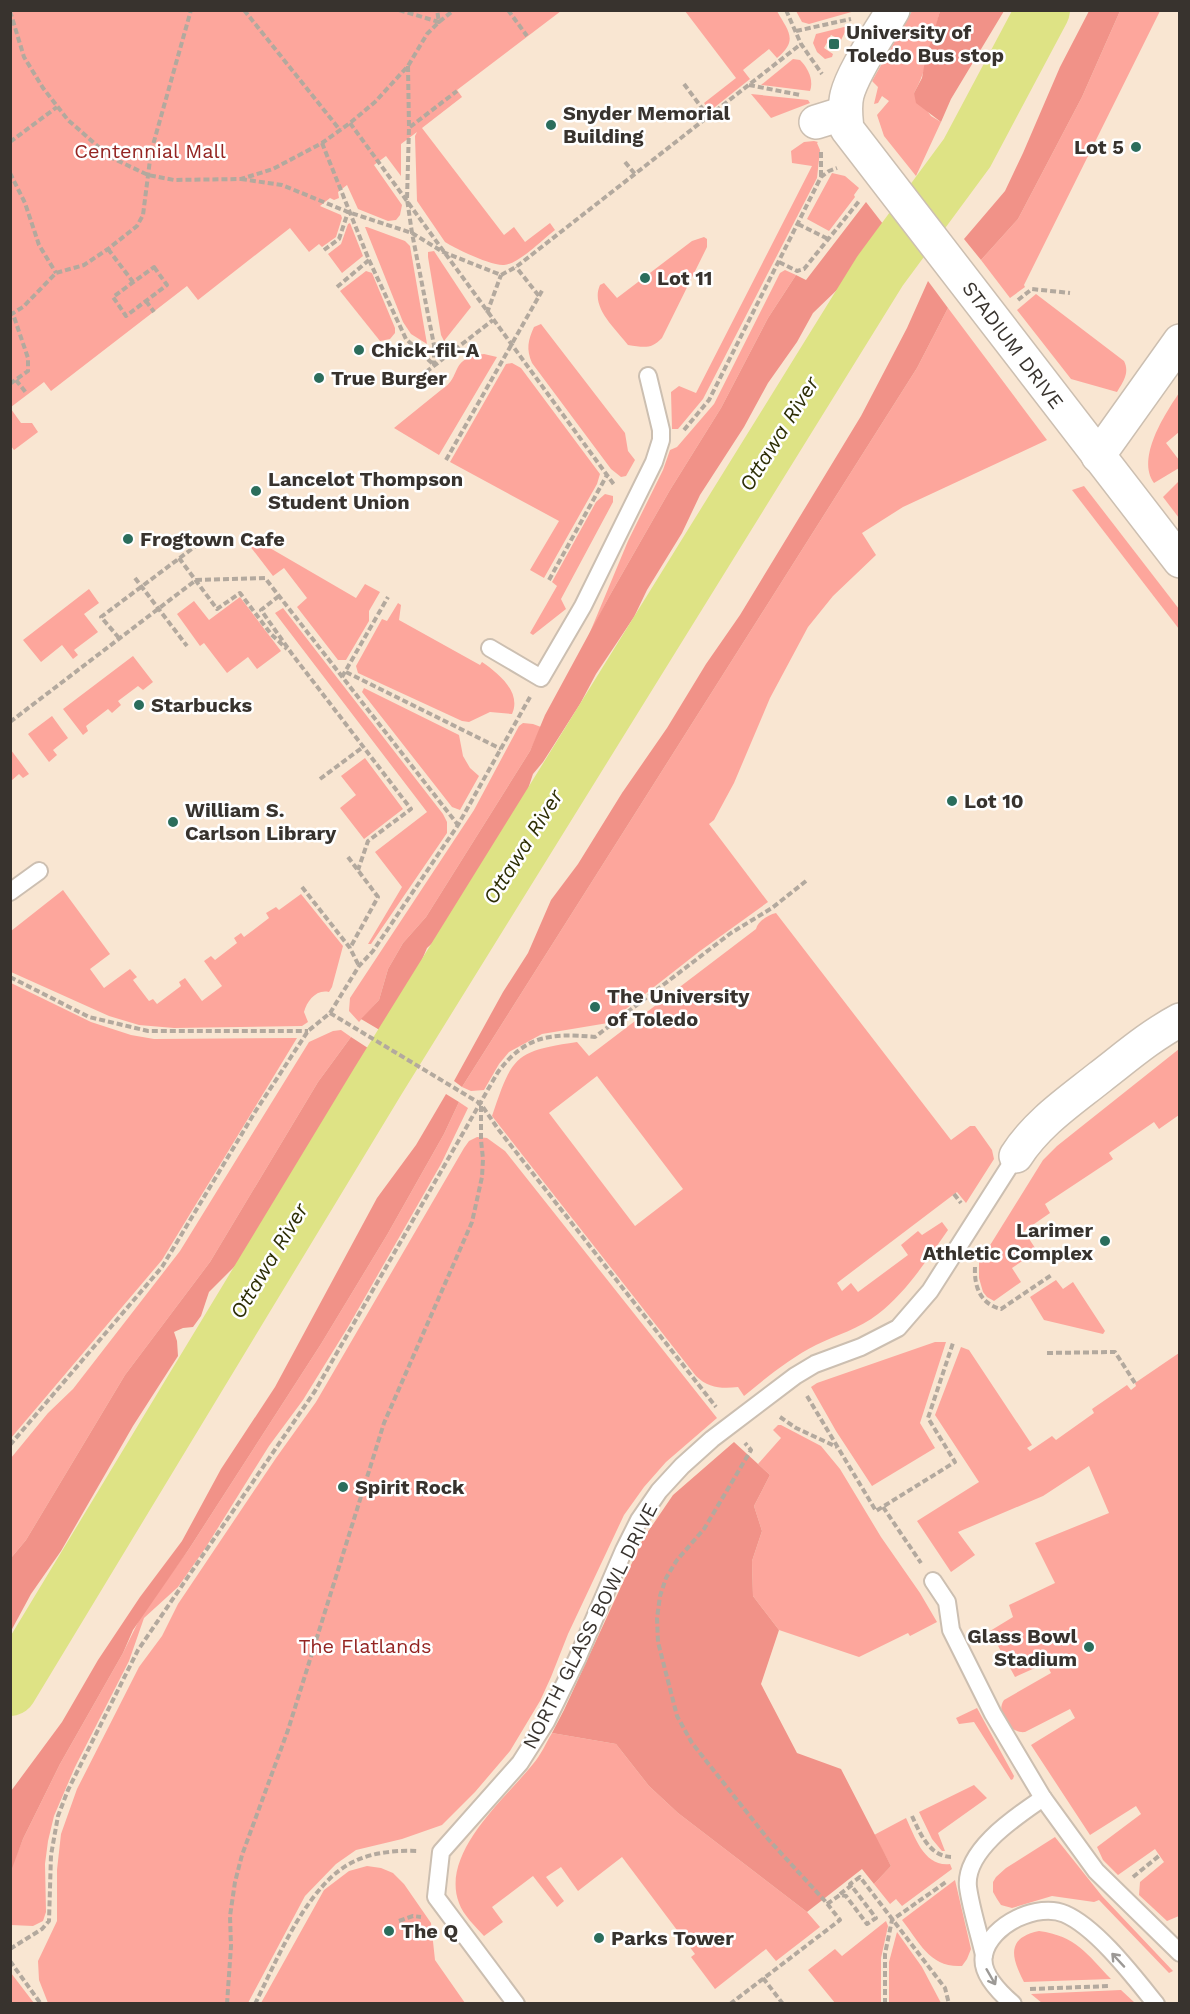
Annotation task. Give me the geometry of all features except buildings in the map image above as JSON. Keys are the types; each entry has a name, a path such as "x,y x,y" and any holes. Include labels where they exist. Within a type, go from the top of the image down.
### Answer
{"street":[{"path":"830,115 847,95 893,10"},
{"name":"STADIUM DRIVE","path":"830,115 859,166 967,284 1179,561"},
{"path":"1098,456 1179,341"},
{"name":"NORTH GLASS BOWL DRIVE","path":"1016,1156 1029,1138 1057,1111 1137,1048 1179,1020"}],"lane":[{"path":"490,648 541,678 583,606 654,462 661,440 661,429 648,376"},
{"path":"10,892 39,871"},
{"name":"NORTH GLASS BOWL DRIVE","path":"441,1852 520,1763 546,1722 577,1659 607,1586 648,1505 670,1478 736,1419 795,1376 816,1364 861,1347 898,1328 930,1291 1016,1156"},
{"path":"933,1581 947,1602 951,1630 993,1714 1043,1798 1096,1871 1179,1953"},
{"path":"1013,2004 997,1989 985,1967 968,1884 974,1860 1009,1822 1043,1798"},
{"path":"441,1852 436,1897 516,2004"},
{"path":"984,1955 990,1942 1009,1923 1030,1913 1050,1910 1065,1914 1080,1923 1103,1944 1156,2004"}],"path":[{"path":"10,384 28,371 28,358 12,314 23,307 56,273 84,265 108,249 137,226 143,215 151,152 191,10"},
{"path":"244,10 340,130"},
{"path":"399,10 439,22"},
{"path":"437,10 439,22"},
{"path":"241,179 273,169 322,143 350,123 375,102 408,66 419,45 439,22 454,10"},
{"path":"508,10 528,36"},
{"path":"786,10 801,44 826,79"},
{"path":"10,11 24,57 57,107 83,135 119,162 148,175 174,180 241,179 282,185 350,213 412,233 443,252 501,275"},
{"path":"796,31 860,17"},
{"path":"487,313 501,275 516,267 801,44"},
{"path":"408,66 407,199 434,345 434,365"},
{"path":"684,84 708,116"},
{"path":"748,85 830,115"},
{"path":"409,128 457,91"},
{"path":"10,142 57,107"},
{"path":"350,123 617,488"},
{"path":"322,143 369,260 406,339 434,365"},
{"path":"625,162 635,174"},
{"path":"677,438 709,400 821,177 833,169 859,166"},
{"path":"10,173 25,203 39,245 56,273"},
{"path":"779,262 801,272 860,200"},
{"path":"324,250 339,239 350,213"},
{"path":"798,224 828,239"},
{"path":"108,249 133,282"},
{"path":"337,287 369,260"},
{"path":"154,267 167,285 146,301 126,316 112,297 154,267"},
{"path":"516,267 539,296"},
{"path":"446,460 543,289"},
{"path":"1032,289 1070,293"},
{"path":"146,301 154,312"},
{"path":"426,372 493,320"},
{"path":"16,380 27,394"},
{"path":"549,580 607,475"},
{"path":"118,638 101,617 197,544"},
{"path":"179,558 217,609 240,593 271,634 292,654"},
{"path":"135,578 187,646"},
{"path":"10,722 196,580 265,578 458,825"},
{"path":"279,596 261,610 411,809 368,841 358,870"},
{"path":"342,677 388,597"},
{"path":"346,672 501,749"},
{"path":"10,1445 162,1268 255,1112 308,1031 330,1013 359,966 373,951 458,825 541,678"},
{"path":"320,779 363,747"},
{"path":"348,857 378,897 350,948"},
{"path":"10,1949 42,1929 49,1921 50,1866 58,1816 72,1781 138,1650 315,1391 498,1072 510,1056 540,1039 565,1035 595,1037 731,933 772,908 806,881"},
{"path":"302,887 350,948 359,966"},
{"path":"10,977 89,1017 148,1031 308,1031"},
{"path":"330,1013 353,1029 481,1104 721,1412"},
{"path":"227,2004 231,1946 230,1916 242,1855 292,1720 384,1423 472,1222 478,1199 483,1159 481,1104"},
{"path":"977,1259 975,1281 980,1295 990,1305 1001,1309 1053,1274"},
{"path":"795,1376 876,1511 955,1462 928,1418 953,1343"},
{"path":"1047,1353 1115,1352 1135,1383"},
{"path":"777,1414 796,1428 837,1447"},
{"path":"730,2004 840,1920 762,1832 692,1743 677,1716 658,1642 657,1618 660,1596 666,1578 677,1560 704,1529 750,1450"},
{"path":"883,1507 920,1562"},
{"path":"912,1816 929,1847 942,1857 974,1860"},
{"path":"255,2004 298,1920 316,1893 333,1876 354,1861 367,1857 408,1851 441,1852"},
{"path":"1116,1890 1160,1856"},
{"path":"885,2004 885,1954 892,1920 974,1860"},
{"path":"827,1904 852,1886 850,1884 860,1877 945,1988 949,2004"},
{"path":"840,1895 846,1896 867,1924 876,1918 852,1886"},
{"path":"399,1921 413,1916 428,1918"},
{"path":"10,1961 41,2004"},
{"path":"763,1978 783,2004"},
{"path":"1028,1989 1116,1985"}],"shaded area":[{"name":"The University of Toledo","path":"11,11 1179,11 1179,2003 11,2003"},
{"path":"940,11 1004,11 951,99 941,122 916,103 914,93 922,78"},
{"path":"1089,11 1120,11 1082,97 1018,219 981,260 964,239 1005,191 1060,67"},
{"path":"866,202 883,224 840,287 813,313 797,342 768,383 744,427 700,495 682,533 647,590 634,617 596,674 543,762 533,774 524,801 479,877 440,936 427,948 415,976 386,1022 383,1032 361,1019 379,1000 388,969 403,943 426,917 530,751 545,715 610,595 670,490 721,408 768,318 796,275 806,280"},
{"path":"928,281 948,308 917,368 462,1087 454,1081 503,992 528,953 551,900 578,864 622,793 740,615 861,416 907,328"},
{"path":"351,1037 371,1050 347,1082 336,1110 332,1125 333,1134 309,1170 298,1172 236,1265 209,1292 201,1316 193,1327 174,1332 178,1356 133,1426 61,1551 31,1594 11,1631 11,1558 26,1540 125,1375 210,1262 318,1082"},
{"path":"446,1094 459,1102 444,1134 387,1235 321,1344 189,1549 133,1630 123,1653 60,1764 23,1839 11,1871 11,1791 62,1722 98,1660 140,1597 182,1541 221,1469 275,1387 377,1198 416,1145"},
{"path":"734,1442 770,1475 754,1506 762,1531 752,1561 753,1596 779,1630 761,1684 797,1753 841,1769 891,1866 874,1884 862,1869 807,1912 678,1813 649,1786 616,1744 552,1733 643,1539 673,1495"}],"green space":[{"name":"Centennial Mall","path":"10,11 561,11 457,90 462,97 422,128 504,235 514,227 525,242 550,223 555,230 524,256 504,265 477,258 445,242 417,201 415,136 417,132 401,144 401,176 386,156 374,165 402,205 400,215 396,220 388,221 358,209 347,185 338,192 339,198 334,200 330,198 320,206 341,215 342,218 336,237 322,247 319,244 309,252 290,228 198,300 187,286 51,391 44,382 11,407"},
{"path":"685,11 777,11 788,30 790,40 784,52 777,58 769,49 743,70 750,79 710,111 704,103 736,78"},
{"path":"796,11 855,11 809,24 802,22"},
{"path":"912,11 940,11 926,64 914,93 931,116 941,122 916,176 884,136 877,115 889,101 882,96 878,103 874,104 878,87 872,81"},
{"path":"1120,11 1160,11 1025,287 1010,298 981,260 1018,219 1082,97"},
{"path":"848,26 841,40 831,35 824,48 833,54 832,57 825,59 817,52 813,43 816,34"},
{"path":"793,59 800,60 808,70 811,78 810,91 761,85"},
{"path":"751,94 808,100 810,103 771,118"},
{"path":"804,142 818,142 820,150 817,178 703,399 678,429 672,429 671,392 679,386 696,393 812,166 792,163 791,151"},
{"path":"832,173 845,176 859,188 855,197 829,231 807,219"},
{"path":"350,223 363,256 342,273 328,254 341,244"},
{"path":"365,227 405,241 410,246 427,344 411,334 403,322"},
{"path":"704,237 707,239 707,247 662,338 650,346 628,345 601,309 598,301 600,285 604,283 617,298 692,241"},
{"path":"434,251 471,307 444,341 441,335 428,257 428,252"},
{"path":"785,270 796,275 768,318 721,408 670,490 588,637 628,541 663,470 670,450 677,447 714,404 780,273"},
{"path":"366,271 372,273 395,328 395,333 390,339 380,341 340,291"},
{"path":"1036,294 1124,361 1126,373 1117,392 1071,379 1017,310"},
{"path":"948,308 1047,440 903,507 862,533 876,555 833,596 808,627 770,698 734,783 714,820 709,824 768,902 700,951 608,1023 542,1034 509,1052 484,1090 471,1091 462,1087 917,368"},
{"path":"541,324 625,433 628,451 635,460 626,476 621,477 611,469 532,363 528,349 529,340 534,327"},
{"path":"484,354 497,357 439,455 394,428 448,385 460,364 472,356"},
{"path":"512,363 521,368 600,474 597,484 544,578 530,570 559,521 450,462 506,364"},
{"path":"1179,393 1179,432 1166,443 1179,460 1179,468 1154,483 1149,473 1150,449 1160,424"},
{"path":"11,409 21,423 32,423 38,432 14,450 11,446"},
{"path":"1179,481 1179,518 1163,497"},
{"path":"1084,486 1179,609 1179,629 1072,490"},
{"path":"605,494 613,496 613,502 561,599 566,609 533,635 530,633 557,586 552,582 596,502"},
{"path":"251,537 356,598 365,584 380,592 369,611 369,621 346,660 338,660 297,607 307,598 284,568 273,576 246,541"},
{"path":"89,589 99,603 84,614 98,632 74,650 78,655 73,659 62,645 41,662 23,640"},
{"path":"240,597 281,651 257,669 248,657 227,673 204,643 200,646 177,614 194,601 209,620"},
{"path":"398,603 401,605 399,620 480,665 482,662 501,677 514,698 512,714 490,712 469,722 462,721 358,673 356,666 382,619 387,621"},
{"path":"283,608 447,822 447,833 371,944 368,944 402,887 375,852 427,812 275,613"},
{"path":"133,656 153,682 143,690 138,686 118,701 121,705 112,713 108,709 86,726 88,731 83,735 63,709"},
{"path":"364,688 459,735 463,756 470,768 479,776 460,810 452,807 362,692"},
{"path":"52,716 68,738 53,750 57,755 49,762 28,734"},
{"path":"523,723 541,727 530,751 426,917 403,943 388,969 379,1000 359,1022 349,1011 350,998 474,810 519,726"},
{"path":"11,750 29,774 23,778 19,774 11,781"},
{"path":"365,758 403,809 364,839 340,808 356,795 341,776"},
{"path":"63,890 110,954 90,969 104,988 130,969 137,977 133,980 149,1001 153,999 157,1004 181,986 179,982 185,978 202,1001 222,986 204,961 211,956 215,960 237,943 234,938 241,933 244,937 269,918 266,913 276,907 279,910 301,894 343,946 332,987 329,992 320,992 310,1000 304,1012 308,1022 302,1026 174,1028 139,1025 109,1016 11,972 11,931"},
{"path":"776,913 951,1140 970,1126 975,1126 992,1150 994,1159 966,1203 957,1192 837,1283 842,1291 851,1283 858,1292 908,1255 901,1245 918,1231 922,1235 942,1222 948,1230 916,1275 888,1306 863,1324 797,1356 744,1396 738,1387 716,1387 696,1376 492,1116 505,1081 518,1060 540,1049 577,1042 589,1056","holes":["597,1076 683,1189 635,1226 549,1113"]},
{"path":"11,983 91,1022 131,1035 154,1039 297,1038 162,1260 11,1438"},
{"path":"341,1030 351,1037 318,1082 210,1262 125,1375 26,1540 11,1558 11,1458 48,1413 73,1389 180,1251 309,1042 333,1031"},
{"path":"1179,1049 1179,1115 1159,1129 1154,1122 1109,1153 1113,1159 1045,1204 1050,1213 1024,1231 1037,1251 1012,1268 1021,1282 994,1301 987,1297 979,1278 979,1263 1043,1160 1057,1146"},
{"path":"459,1102 468,1108 441,1164 348,1327 303,1400 269,1446 206,1547 178,1587 144,1618 129,1661 75,1767 54,1816 45,1864 46,1912 43,1921 33,1926 11,1925 10,1871 60,1764 123,1653 141,1616 189,1549 321,1344 387,1235 444,1134"},
{"name":"The Flatlands","path":"477,1137 487,1138 505,1151 717,1418 666,1462 624,1515 568,1634 540,1701 510,1751 475,1792 442,1825 402,1839 356,1850 336,1864 305,1896 248,2003 48,2003 39,1980 38,1961 57,1921 57,1870 61,1834 77,1789 139,1667 162,1636 178,1604 316,1402 464,1148 469,1141"},
{"path":"1056,1280 1063,1289 1073,1282 1105,1331 1103,1334 1044,1320 1030,1297"},
{"path":"935,1342 946,1342 920,1423 935,1448 872,1486 811,1387"},
{"name":"Glass Bowl Stadium","path":"961,1347 969,1350 1032,1445 1027,1448 1030,1451 1052,1436 1056,1440 1094,1413 1092,1409 1127,1385 1131,1390 1136,1386 1135,1383 1179,1353 1179,1916 1167,1921 1139,1895 1140,1882 1164,1862 1155,1849 1118,1875 1103,1860 1097,1847 1141,1814 1136,1806 1090,1835 1031,1745 1075,1718 1070,1709 1025,1732 1019,1732 1009,1726 1001,1711 1004,1700 1051,1673 1046,1663 1015,1677 990,1631 1013,1617 1009,1605 1055,1583 1035,1543 1109,1513 1089,1466 1043,1496 958,1532 975,1555 951,1572 917,1521 979,1482 935,1415"},
{"path":"778,1425 821,1446 840,1469 937,1622 910,1636 908,1633 859,1657 779,1630 753,1596 752,1561 762,1531 754,1506 770,1475 758,1464 781,1438 773,1430"},
{"path":"977,1708 1014,1776 1011,1780 974,1722 959,1724 956,1718"},
{"path":"552,1733 616,1744 649,1786 678,1813 807,1912 820,1927 776,1961 766,1949 715,1989 691,1957 695,1954 622,1857 578,1891 561,1867 546,1877 564,1901 557,1907 533,1876 492,1907 503,1922 484,1936 459,1903 456,1884 459,1865 478,1828 536,1760"},
{"path":"974,1785 987,1798 938,1833 945,1851 942,1851 932,1839 919,1812"},
{"path":"906,1818 917,1842 927,1856 941,1864 950,1864 952,1869 902,1906 896,1899 890,1904 874,1884 891,1866 874,1835"},
{"path":"1055,1837 1102,1896 1173,1971 1169,1973 1099,1900 1094,1902 1052,1896 1012,1908 1001,1905 993,1892 993,1882 996,1877 1006,1868"},
{"path":"367,1866 393,1873 404,1884 431,1923 435,1960 465,2003 261,2003 324,1890 349,1871"},
{"path":"955,1880 971,1949 962,1966 951,1966 934,1958 920,1945 902,1920"},
{"path":"886,1921 888,1926 881,1958 881,2003 835,2003 808,1970 835,1949 842,1956"},
{"path":"1039,1931 1052,1933 1072,1942 1111,1979 1024,1982 1016,1964 1014,1950 1021,1938"},
{"path":"897,1932 922,1967 941,2003 889,2003 889,1962"},
{"path":"11,1973 34,2003 11,2003"},
{"path":"1121,1990 1135,2003 1042,2003 1031,1994"}],"waterway":[{"name":"Ottawa River","path":"10,1689 378,1081 880,271 967,153 1043,10"}],"place":[{"name":"University of Toledo Bus stop","path":"834,44"},
{"name":"Snyder Memorial Building","path":"551,125"},
{"name":"Lot 5","path":"1136,147"},
{"name":"Lot 11","path":"645,278"},
{"name":"Chick-fil-A","path":"359,350"},
{"name":"True Burger","path":"319,378"},
{"name":"Lancelot Thompson Student Union","path":"256,491"},
{"name":"Frogtown Cafe","path":"128,539"},
{"name":"Starbucks","path":"139,705"},
{"name":"Lot 10","path":"952,801"},
{"name":"William S. Carlson Library","path":"173,822"},
{"name":"The University of Toledo","path":"595,1007"},
{"name":"Larimer Athletic Complex","path":"1105,1241"},
{"name":"Spirit Rock","path":"343,1487"},
{"name":"Glass Bowl Stadium","path":"1089,1647"},
{"name":"The Q","path":"389,1931"},
{"name":"Parks Tower","path":"599,1938"}]}
